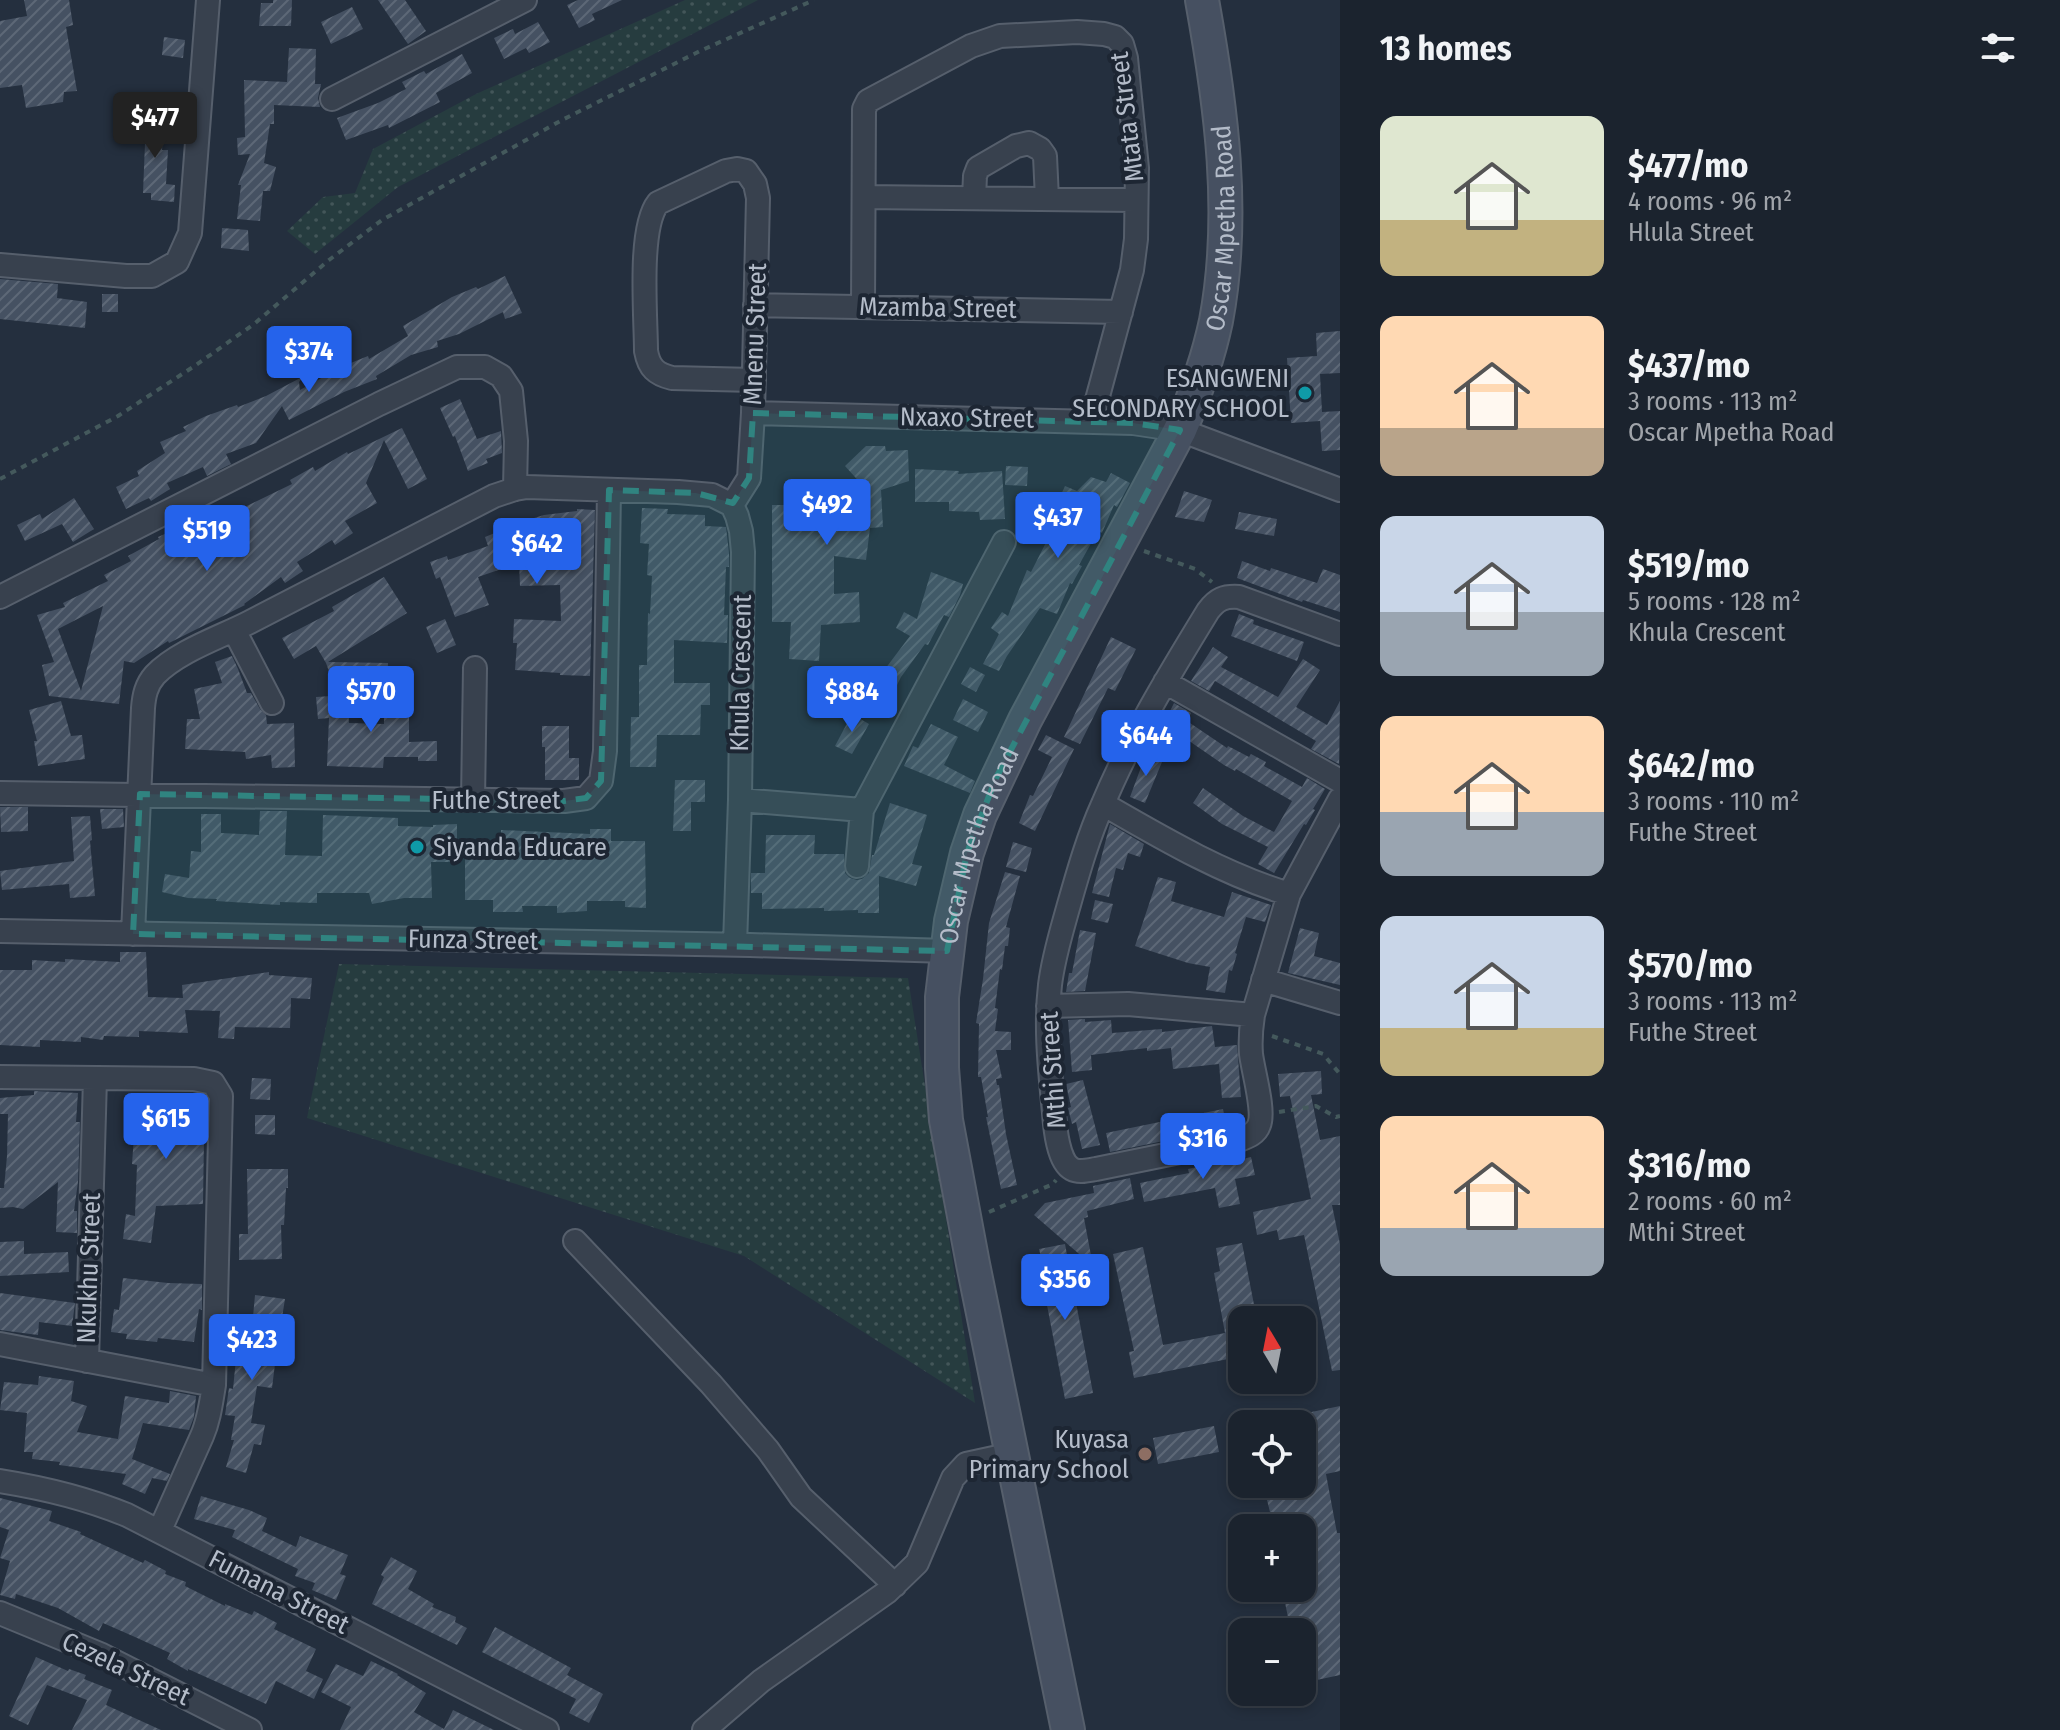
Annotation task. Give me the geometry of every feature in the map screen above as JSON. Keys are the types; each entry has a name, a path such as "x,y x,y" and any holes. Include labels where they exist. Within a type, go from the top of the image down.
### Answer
{"street":[{"path":"0,265 152,276 177,262 190,233 208,0"},
{"path":"332,99 525,0"},
{"name":"Oscar Mpetha Road","path":"1068,1730 946,1120 941,1015 951,921 969,844 996,778 1180,430 1200,380 1216,321 1225,213 1223,145 1217,86 1202,0"},
{"name":"Mtata Street","path":"863,307 864,109 868,101 971,46 1000,36 1077,32 1115,37 1122,44 1126,58 1137,168 1136,239 1132,270 1091,422"},
{"path":"974,198 978,168 1016,146 1029,143 1045,156 1047,199"},
{"name":"Mnenu Street","path":"732,505 749,478 753,413 754,380 755,305 758,198 755,184 746,171 737,169 726,171 658,203 651,211 645,239 646,351 652,369 660,375 754,380"},
{"path":"864,197 1136,200"},
{"name":"Mzamba Street","path":"755,305 1121,312"},
{"path":"0,597 457,367 485,367 501,376 511,391 516,441 515,489"},
{"name":"Nxaxo Street","path":"753,413 1133,423 1180,430 1340,490"},
{"path":"133,934 145,690 165,666 494,496 515,489 555,487 696,493 712,495 732,505"},
{"name":"Futhe Street","path":"0,793 564,801 586,798 601,781 605,751 609,490"},
{"name":"Khula Crescent","path":"732,505 741,531 743,552 735,944"},
{"path":"857,866 862,810 1004,542"},
{"path":"1221,597 1239,597 1340,634"},
{"name":"Mthi Street","path":"1221,597 1208,611 1165,682 1103,804 1075,882 1051,977 1048,1006 1050,1071 1059,1146 1068,1166 1075,1171 1239,1140 1254,1133 1261,1115"},
{"path":"234,630 272,703"},
{"path":"473,800 475,668"},
{"path":"1165,682 1340,781"},
{"path":"1261,1115 1251,1056 1252,1022 1289,894 1340,799"},
{"path":"740,800 862,810"},
{"path":"1103,804 1207,861 1289,894"},
{"name":"Funza Street","path":"0,931 735,944 947,951"},
{"path":"1263,980 1340,1003"},
{"path":"1048,1006 1128,1004 1252,1022"},
{"path":"0,1077 194,1079 213,1083 221,1096 214,1385 207,1424 160,1530"},
{"name":"Nkukhu Street","path":"87,1361 95,1078"},
{"path":"575,1241 711,1384 768,1450 801,1497 895,1585"},
{"path":"0,1344 214,1385"},
{"path":"704,1730 761,1681 887,1592 917,1563 953,1478 966,1464 1012,1454"},
{"name":"Fumana Street","path":"0,1481 97,1503 160,1530 547,1730"},
{"name":"Cezela Street","path":"0,1613 102,1655 250,1730"}],"path":[{"path":"0,479 118,416 196,365 254,324 382,220 562,120 700,51 814,0"},
{"path":"1138,549 1195,569 1212,582 1221,597"},
{"path":"1252,1022 1323,1054 1340,1074"},
{"path":"1261,1115 1316,1106 1336,1117 1340,1116"},
{"path":"981,1215 1053,1184 1068,1166"}],"highlighted area":[{"path":"753,413 1133,423 1180,430 996,778 967,853 947,951 133,934 140,794 564,801 586,798 601,781 609,490 696,493 733,503 749,478"}],"green space":[{"path":"685,0 758,0 398,187 315,254 287,231 323,197 355,193 373,149 476,94"},
{"path":"339,964 908,978 975,1403 744,1256 307,1118"}],"building":[{"path":"24,0 69,0 73,25 66,27 77,91 64,92 63,102 26,108 22,85 0,88 0,21 27,16"},
{"path":"273,0 292,0 291,26 259,26 261,3 273,3"},
{"path":"378,0 405,0 426,31 408,44"},
{"path":"578,0 622,0 592,14 595,20 579,28 567,5"},
{"path":"352,7 363,29 331,44 321,22"},
{"path":"538,22 550,42 529,53 526,48 504,59 494,38 513,29 515,34"},
{"path":"164,37 185,40 183,58 162,55"},
{"path":"289,48 316,49 315,84 321,84 320,107 274,105 274,124 270,124 264,163 276,167 270,191 263,191 260,221 237,219 241,185 238,185 250,154 238,155 237,138 245,137 244,80 287,82"},
{"path":"462,54 472,73 436,93 440,102 389,128 388,125 346,140 337,118 406,89 402,82 424,71 426,74"},
{"path":"140,116 165,118 162,150 168,150 166,184 175,185 174,202 151,200 151,193 143,193 145,143 138,142"},
{"path":"222,228 248,230 249,251 221,248"},
{"path":"505,276 522,313 505,319 503,312 459,334 437,341 438,347 411,355 376,376 377,379 289,420 282,406 256,443 226,454 231,464 207,476 203,467 167,483 170,489 151,501 149,498 126,509 116,487 139,476 137,471 165,453 160,442 186,431 183,427 266,396 304,376 299,382 300,390 341,367 368,356 369,359 408,336 403,326 452,297"},
{"path":"0,279 58,284 57,298 87,302 85,328 0,319"},
{"path":"102,294 118,294 118,312 102,312"},
{"name":"ESANGWENI SECONDARY SCHOOL","path":"1340,331 1340,373 1320,374 1322,412 1340,411 1340,450 1322,451 1320,421 1291,423 1287,358 1317,356 1316,333"},
{"path":"460,399 477,439 501,431 502,453 468,471 440,408"},
{"path":"402,428 427,479 408,489 384,440 366,483 377,503 345,521 353,533 335,545 332,540 297,562 303,571 285,583 281,577 245,605 168,641 134,663 124,661 119,704 49,696 42,665 54,662 37,615 65,607 63,603 108,581 104,575 131,561 128,556 158,537 178,528 186,544 220,527 216,521 292,484 290,480 313,467 315,471","holes":["103,606 81,691 58,629"]},
{"path":"866,446 885,446 886,451 908,450 909,481 881,490 883,527 870,528 866,560 834,556 834,594 859,592 860,622 821,625 819,661 789,659 791,622 772,622 772,505 803,505 806,481 864,487 845,466"},
{"path":"1006,466 1028,467 1027,486 1005,485"},
{"path":"915,469 959,471 958,474 1002,471 1005,519 980,520 979,512 949,511 949,502 915,502"},
{"path":"1111,473 1130,483 1117,507 1114,505 1102,533 1098,531 1079,565 1082,566 1070,583 1057,614 1040,608 999,671 983,664 999,634 991,628 1002,612 1008,616 1027,570 1031,572 1060,515 1053,512 1065,486 1077,491 1091,477 1106,482"},
{"path":"1184,491 1212,500 1204,522 1175,517"},
{"path":"74,498 94,529 73,542 62,524 25,541 17,525 40,514 42,519"},
{"path":"642,508 668,509 667,514 705,515 705,526 726,527 729,553 724,615 728,615 727,643 674,640 674,683 710,683 710,705 701,705 700,735 657,735 656,767 630,767 631,717 639,717 639,665 647,665 652,576 647,575 649,544 640,543"},
{"path":"577,509 595,510 590,676 515,670 517,643 513,643 514,619 561,621 560,585 520,586 519,563 478,577 489,605 455,617 440,577 436,579 430,562 447,556 448,560 488,546 485,537 514,524"},
{"path":"1239,512 1277,519 1274,536 1235,529"},
{"path":"1242,561 1317,583 1323,569 1340,575 1340,612 1302,602 1237,578"},
{"path":"931,572 963,584 960,595 949,617 944,615 928,645 925,644 901,677 885,709 866,700 876,681 910,636 896,628 904,612 917,619"},
{"path":"384,577 407,613 328,662 388,663 387,684 361,684 336,692 316,646 294,659 282,638 334,611 332,607"},
{"path":"1239,614 1254,620 1253,624 1304,642 1297,661 1231,636"},
{"path":"445,619 456,645 437,653 426,627"},
{"path":"1111,637 1136,649 1115,691 1108,688 1080,744 1064,737"},
{"path":"1213,647 1228,657 1221,667 1278,697 1303,659 1320,670 1296,707 1327,725 1340,701 1339,764 1311,749 1316,741 1215,681 1209,691 1191,681"},
{"path":"232,656 247,693 251,693 266,715 267,724 294,723 295,767 272,768 271,755 246,759 245,752 185,749 187,719 200,719 194,689 222,683 215,662"},
{"path":"970,667 985,675 976,692 961,684"},
{"path":"384,692 409,692 409,742 437,741 437,761 418,761 418,757 384,757 383,768 327,766 329,718 318,719 316,697 347,695 349,723 384,724"},
{"path":"963,699 988,712 978,732 953,720"},
{"path":"61,701 71,736 82,735 85,759 38,766 34,741 37,741 29,710"},
{"path":"1174,703 1191,713 1187,721 1227,748 1249,757 1251,754 1266,762 1264,766 1302,787 1307,778 1325,789 1306,825 1274,873 1258,864 1268,847 1222,824 1193,803 1203,788 1243,816 1274,832 1292,801 1224,765 1179,734 1176,739 1160,730 1170,716"},
{"path":"852,714 869,724 852,754 835,746"},
{"path":"931,724 958,737 944,765 975,781 970,793 904,766 913,746 918,748"},
{"path":"542,726 569,726 569,758 579,758 579,780 545,780"},
{"path":"1046,735 1074,749 1035,831 1019,823 1030,795 1033,796 1052,757 1038,750"},
{"path":"1147,751 1162,762 1145,803 1130,797"},
{"path":"675,780 705,780 705,802 691,802 691,831 673,831"},
{"path":"890,803 927,815 912,864 922,866 916,886 879,876 879,913 824,911 824,908 762,909 762,893 751,893 751,873 765,873 766,835 815,835 814,854 844,854 845,873 850,878 862,879 869,873"},
{"path":"0,807 28,807 28,831 1,832"},
{"path":"100,809 123,809 124,827 102,829"},
{"path":"260,811 287,811 285,855 322,856 323,815 398,818 398,826 457,824 457,862 431,862 432,898 404,898 372,904 369,893 317,893 317,903 280,902 280,905 188,898 162,892 165,874 189,878 191,851 201,852 201,814 221,814 221,833 259,835"},
{"path":"90,816 95,896 70,898 69,884 2,890 0,871 74,861 71,817"},
{"path":"1110,824 1144,844 1140,857 1128,853 1123,870 1116,868 1109,897 1092,893"},
{"path":"590,829 611,829 611,841 645,841 646,908 625,907 625,901 587,901 587,911 557,913 557,906 522,906 523,912 493,912 493,900 465,900 465,852 501,852 501,830 590,834"},
{"path":"1013,842 1032,848 1026,872 1006,867"},
{"path":"1005,872 1020,876 1006,927 1010,928 1008,946 1005,946 1000,969 995,1008 998,1009 995,1031 1011,1032 1011,1050 996,1050 1002,1078 996,1079 1017,1185 1001,1189 981,1077 978,1077 979,1024 976,1023 989,923"},
{"path":"1158,877 1176,882 1171,901 1224,917 1232,892 1271,905 1265,922 1246,917 1225,993 1206,990 1210,967 1135,946"},
{"path":"1095,900 1113,904 1108,923 1091,919"},
{"path":"1300,928 1319,933 1314,956 1340,963 1340,985 1288,973"},
{"path":"1080,930 1096,933 1085,991 1066,992 1069,973 1072,973"},
{"path":"120,952 146,952 148,997 183,998 182,985 269,972 269,975 312,978 310,999 291,998 290,1028 235,1027 234,1039 218,1038 220,1011 185,1010 188,1033 139,1031 139,1037 104,1036 103,1040 81,1037 81,1042 40,1040 40,1047 0,1045 0,970 32,970 32,960 120,962"},
{"path":"1085,1019 1085,1022 1111,1020 1112,1033 1162,1029 1162,1032 1212,1026 1215,1047 1237,1045 1241,1097 1222,1098 1219,1064 1173,1069 1171,1048 1091,1055 1092,1070 1072,1072 1068,1020"},
{"path":"1321,1071 1322,1094 1311,1095 1320,1140 1340,1136 1340,1205 1332,1205 1340,1244 1340,1370 1332,1371 1304,1235 1279,1240 1277,1230 1257,1235 1253,1212 1311,1199 1290,1096 1280,1097 1278,1074"},
{"path":"252,1078 271,1079 270,1100 250,1099"},
{"path":"1083,1080 1100,1145 1082,1149 1076,1122 1072,1124 1068,1108 1071,1107 1066,1084"},
{"path":"34,1091 78,1093 78,1182 74,1211 77,1211 77,1233 56,1232 58,1182 23,1209 0,1208 0,1188 4,1188 7,1156 8,1114 0,1114 0,1098 34,1095"},
{"path":"150,1093 195,1093 200,1137 204,1137 203,1204 156,1206 151,1243 123,1239 126,1214 135,1216 137,1165 132,1164 135,1122 149,1122"},
{"path":"1223,1109 1227,1128 1110,1152 1106,1133"},
{"path":"255,1115 275,1115 275,1135 255,1134"},
{"path":"1233,1156 1234,1161 1251,1157 1255,1175 1235,1179 1240,1204 1219,1208 1215,1188 1144,1202 1140,1183 1189,1173 1188,1169"},
{"path":"247,1169 288,1169 284,1225 281,1225 282,1259 239,1260 239,1234 248,1234"},
{"path":"1130,1178 1134,1199 1087,1211 1088,1217 1084,1218 1093,1266 1034,1215 1045,1203 1094,1193 1093,1186"},
{"path":"24,1241 24,1254 68,1252 69,1272 0,1276 0,1242"},
{"path":"1242,1243 1254,1306 1228,1306 1228,1359 1134,1378 1129,1352 1134,1351 1113,1254 1143,1247 1163,1345 1225,1333 1214,1273 1220,1271 1216,1248"},
{"path":"1065,1244 1093,1393 1065,1399 1039,1249"},
{"path":"123,1278 202,1284 202,1310 199,1309 194,1342 158,1338 157,1342 126,1339 127,1334 111,1332 114,1309 119,1310"},
{"path":"0,1293 75,1303 72,1326 39,1322 38,1335 0,1330"},
{"path":"255,1295 285,1299 281,1324 272,1323 267,1363 275,1364 272,1388 257,1386 251,1423 265,1425 261,1445 254,1444 246,1473 226,1467 234,1440 231,1440 235,1416 225,1415 229,1388 233,1389 236,1359 249,1360"},
{"path":"39,1376 74,1381 71,1401 87,1406 77,1432 118,1439 125,1396 169,1403 170,1391 196,1396 189,1430 143,1423 132,1459 170,1474 167,1481 152,1478 145,1494 122,1484 126,1474 32,1459 33,1452 24,1452 27,1413 0,1410 4,1382 38,1385"},
{"path":"1340,1406 1340,1471 1326,1474 1337,1533 1340,1533 1340,1675 1316,1680 1316,1618 1288,1618 1285,1602 1316,1602 1316,1514 1270,1514 1266,1498 1316,1498 1316,1411"},
{"path":"1214,1426 1219,1452 1158,1464 1153,1438"},
{"path":"201,1496 267,1518 262,1531 296,1547 300,1536 348,1555 340,1574 346,1576 336,1600 312,1590 315,1583 295,1576 298,1569 232,1537 235,1530 194,1519"},
{"path":"0,1498 52,1511 49,1521 81,1532 143,1563 145,1560 166,1571 165,1574 186,1582 185,1586 225,1606 252,1615 254,1611 277,1623 274,1629 316,1649 306,1671 323,1679 314,1699 276,1681 266,1704 188,1671 167,1659 170,1653 103,1623 99,1631 58,1608 16,1594 15,1599 0,1595 10,1561 0,1558 9,1530 0,1527"},
{"path":"391,1557 417,1571 408,1589 434,1604 432,1607 456,1617 455,1622 467,1628 457,1645 372,1604 384,1577 381,1575"},
{"path":"495,1627 571,1668 567,1675 603,1694 589,1723 569,1713 576,1699 482,1652"},
{"path":"36,1657 86,1675 84,1679 112,1690 106,1705 161,1730 72,1730 87,1700 47,1685 28,1725 9,1716"},
{"path":"371,1661 426,1693 414,1712 444,1729 453,1710 494,1730 340,1730 351,1707 321,1692 336,1664 363,1676"}],"place":[{"name":"ESANGWENI SECONDARY SCHOOL","path":"1305,393"},
{"name":"Siyanda Educare","path":"417,847"},
{"name":"Kuyasa Primary School","path":"1145,1454"}]}
